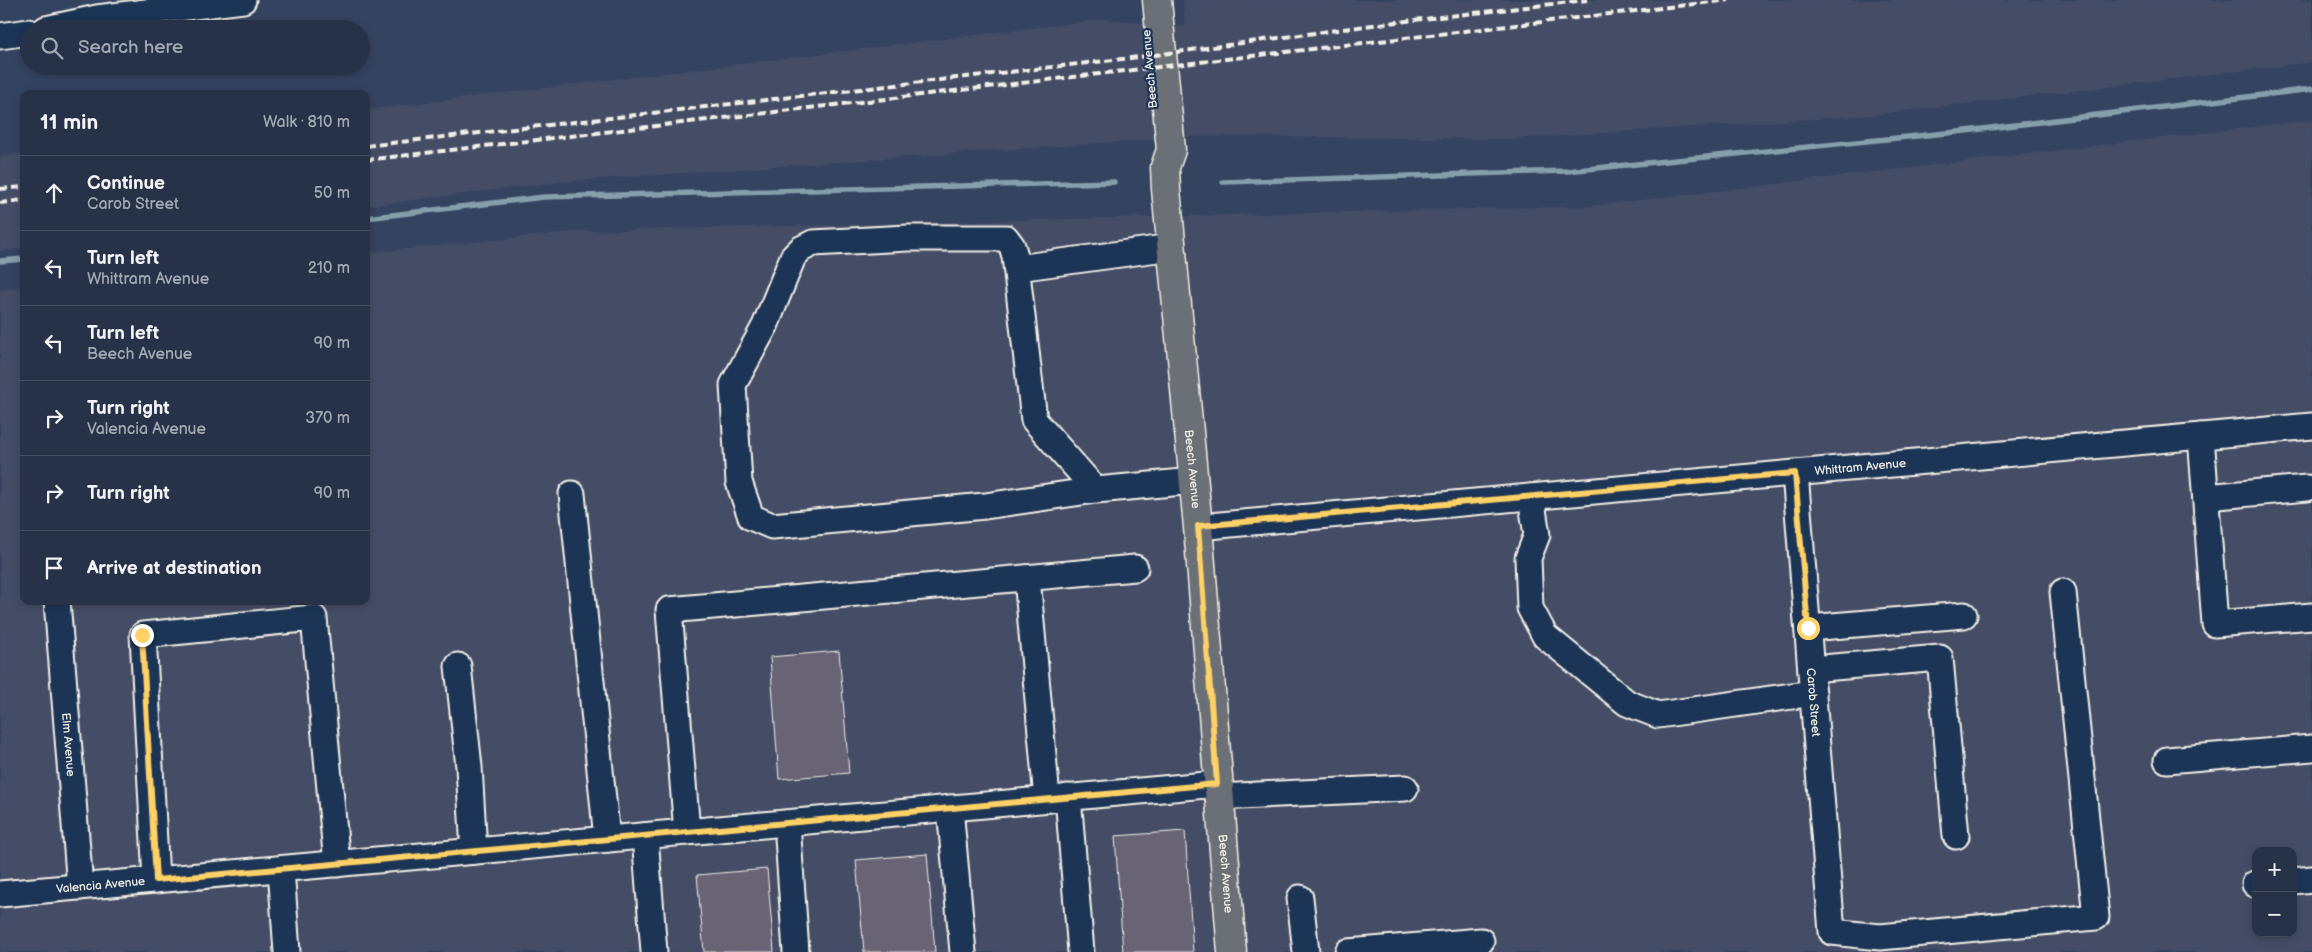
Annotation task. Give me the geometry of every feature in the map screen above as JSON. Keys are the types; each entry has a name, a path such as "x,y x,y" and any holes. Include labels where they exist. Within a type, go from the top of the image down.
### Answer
{"main road":[{"name":"Beech Avenue","path":"1143,0 1158,153 1165,178 1194,481 1232,952"},
{"name":"Beech Avenue","path":"1157,0 1171,150 1165,178"}],"street":[{"path":"88,20 243,0"},
{"path":"0,36 20,33"},
{"path":"1096,490 1034,420 1017,268 1012,246 1006,238 908,238 813,243 801,249 793,257 765,326 733,385 739,482 751,517 772,526 985,506 1096,490 1194,481"},
{"path":"1017,268 1172,247"},
{"name":"Whittram Avenue","path":"1198,526 2312,426"},
{"path":"2201,436 2215,624 2312,616"},
{"name":"Carob Street","path":"1795,473 1832,932 1880,937 2096,917 2064,592"},
{"path":"2206,497 2308,488"},
{"path":"572,494 607,839"},
{"path":"1531,496 1537,535 1528,558 1530,608 1545,636 1627,703 1658,715 1812,681 1940,658 1956,836"},
{"path":"687,832 669,610 1135,568"},
{"path":"1027,578 1081,952"},
{"name":"Elm Avenue","path":"57,605 80,887"},
{"path":"1808,628 1964,615"},
{"path":"156,880 142,635 314,618 337,864"},
{"path":"458,666 469,767 474,851"},
{"path":"2167,760 2312,748"},
{"name":"Valencia Avenue","path":"0,894 1058,798 1218,791 1405,788"},
{"path":"950,808 963,952"},
{"path":"787,823 796,952"},
{"path":"644,836 654,952"},
{"path":"281,869 287,952"},
{"path":"2297,881 2312,879"},
{"path":"1300,898 1306,952"},
{"path":"1348,952 1482,941"}],"shaded area":[{"path":"1183,0 2312,0 2312,62 1872,115 1514,139 1199,136 558,182 370,206 370,110 1106,19 1185,27"},
{"path":"2312,120 2312,952 0,952 0,290 20,288 20,605 370,605 370,253 584,231 1590,206"},
{"path":"20,154 20,248 0,251 0,157"}],"building":[{"path":"839,651 849,773 779,779 770,657"},
{"path":"1185,831 1193,952 1123,952 1115,836"},
{"path":"927,854 935,952 864,952 856,860"},
{"path":"767,869 774,952 704,952 697,875"}],"waterway":[{"path":"1223,182 1567,171 1957,132 2312,89"},
{"path":"370,218 544,197 1114,182"},
{"path":"0,261 20,259"}],"railway":[{"path":"370,146 1148,56 1380,24 1587,0"},
{"path":"370,160 1729,0"},
{"path":"0,189 20,187"},
{"path":"0,203 20,200"}],"route":[{"path":"142,635 156,880 1217,784 1198,526 1795,473 1808,628"}]}
